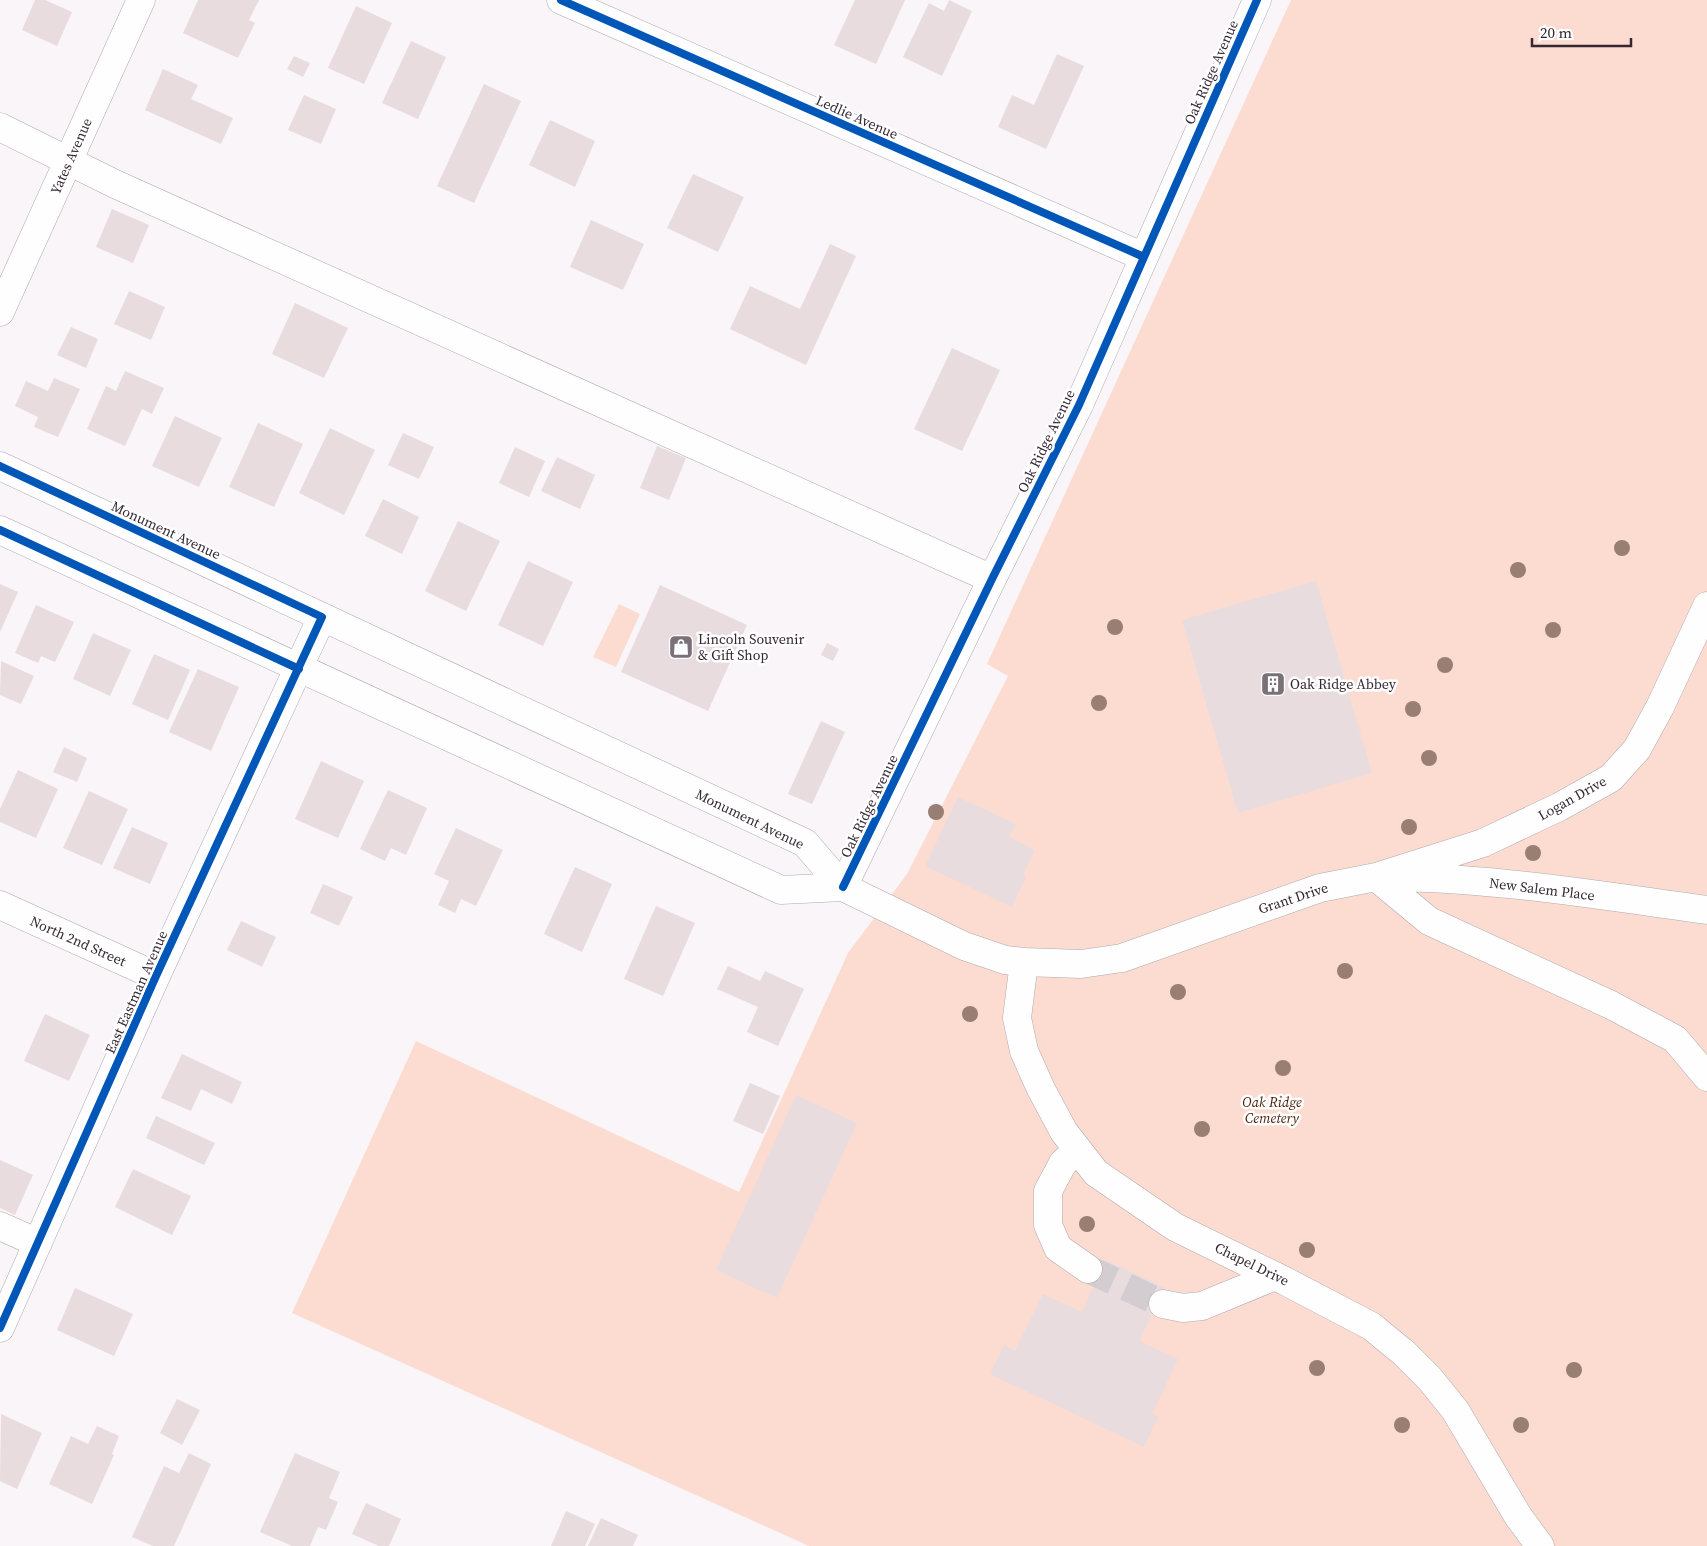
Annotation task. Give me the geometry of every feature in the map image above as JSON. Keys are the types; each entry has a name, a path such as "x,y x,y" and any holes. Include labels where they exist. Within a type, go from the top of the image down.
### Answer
{"street":[{"name":"Yates Avenue","path":"0,312 141,0"},
{"name":"Ledlie Avenue","path":"561,0 1144,257"},
{"name":"Oak Ridge Avenue","path":"843,887 992,579 1079,405 1257,0"},
{"path":"0,127 115,184 992,579"},
{"name":"Monument Avenue","path":"0,466 806,843 843,887"},
{"path":"0,530 781,890 843,887"},
{"name":"Logan Drive","path":"1376,877 1483,843 1559,807 1611,778 1637,749 1660,707 1707,606"},
{"name":"East Eastman Avenue","path":"0,1328 156,976 322,617"},
{"path":"1376,877 1429,921 1611,1005 1676,1039 1707,1077"},
{"name":"Grant Drive","path":"843,887 964,946 1006,960 1081,964 1122,958 1320,888 1376,877"},
{"name":"New Salem Place","path":"1376,877 1445,878 1537,887 1707,910"},
{"name":"North 2nd Street","path":"0,905 156,976"},
{"name":"Chapel Drive","path":"1024,962 1017,1018 1024,1051 1041,1089 1064,1132 1096,1173 1176,1226 1371,1326 1404,1353 1430,1379 1455,1410 1518,1516 1540,1546"},
{"path":"1078,1150 1063,1163 1048,1191 1048,1225 1058,1248 1088,1269"},
{"path":"0,1226 38,1243"},
{"path":"1163,1304 1183,1308 1202,1306 1275,1276"}],"green space":[{"name":"Oak Ridge Cemetery","path":"1291,0 1707,0 1707,1546 809,1546 292,1313 416,1041 739,1192 848,953 907,874 1008,676 987,664"},
{"path":"619,604 640,614 616,667 593,657"}],"building":[{"path":"35,0 45,0 72,12 57,46 22,30"},
{"path":"198,0 259,0 249,20 255,23 238,58 183,33"},
{"path":"855,0 905,0 876,64 834,45"},
{"path":"949,0 972,11 942,76 903,57 929,3 944,11"},
{"path":"356,6 392,23 364,84 328,68"},
{"path":"411,41 446,57 418,119 382,103"},
{"path":"1057,54 1084,66 1046,149 998,127 1012,95 1034,105"},
{"path":"294,56 310,63 303,77 287,69"},
{"path":"163,69 198,85 191,99 233,118 221,144 145,110"},
{"path":"484,84 521,101 474,203 437,186"},
{"path":"304,95 336,109 321,144 288,130"},
{"path":"550,120 595,141 575,187 529,165"},
{"path":"693,174 744,197 718,252 667,228"},
{"path":"112,209 149,225 133,263 96,247"},
{"path":"591,220 644,244 623,290 570,267"},
{"path":"830,244 856,256 806,365 730,329 750,286 800,309"},
{"path":"129,291 165,307 151,340 114,324"},
{"path":"295,303 348,328 324,378 272,354"},
{"path":"71,327 98,339 86,368 57,355"},
{"path":"952,348 1000,370 962,451 914,429"},
{"path":"125,371 164,388 152,414 142,409 125,446 87,429 106,386 116,391"},
{"path":"54,378 80,389 58,437 34,427 38,417 15,406 26,381 48,391"},
{"path":"175,416 222,438 199,487 152,466"},
{"path":"258,423 303,444 274,507 229,487"},
{"path":"330,428 375,450 344,515 299,493"},
{"path":"403,433 434,447 419,479 388,465"},
{"path":"657,446 686,458 669,500 640,488"},
{"path":"515,447 545,461 529,497 499,483"},
{"path":"557,457 595,475 580,509 541,491"},
{"path":"383,499 419,517 402,554 365,536"},
{"path":"458,521 500,541 466,611 425,591"},
{"path":"528,561 573,582 543,646 498,625"},
{"name":"Oak Ridge Abbey","path":"1316,581 1372,773 1238,813 1182,620"},
{"path":"0,584 18,592 0,632"},
{"path":"660,585 747,625 708,711 621,672"},
{"path":"36,605 74,622 55,662 41,656 38,663 15,653"},
{"path":"93,633 131,650 110,696 73,679"},
{"path":"827,643 839,649 833,661 821,655"},
{"path":"154,654 190,670 168,720 132,704"},
{"path":"1,661 34,676 21,704 0,695"},
{"path":"198,669 239,687 211,751 169,732"},
{"path":"821,721 845,732 812,804 788,794"},
{"path":"64,747 87,758 77,782 53,772"},
{"path":"321,761 364,781 338,838 295,819"},
{"path":"18,770 58,789 36,838 0,822 0,809"},
{"path":"388,790 427,808 406,855 391,848 385,861 360,849"},
{"path":"89,791 128,809 102,865 63,848"},
{"path":"958,797 1016,824 1009,837 1035,850 1023,875 1026,877 1012,907 925,866"},
{"path":"132,827 168,843 150,884 113,868"},
{"path":"456,828 503,850 476,906 461,899 455,913 438,905 449,881 434,874"},
{"path":"575,867 612,884 582,952 544,934"},
{"path":"323,884 353,897 339,926 310,913"},
{"path":"656,906 695,923 663,996 624,979"},
{"path":"241,921 276,937 262,967 227,950"},
{"path":"728,966 760,981 765,971 804,989 778,1046 747,1032 758,1007 717,989"},
{"path":"45,1014 90,1035 69,1081 24,1061"},
{"path":"182,1054 242,1082 232,1104 201,1089 191,1111 161,1098"},
{"path":"750,1083 780,1096 763,1134 733,1121"},
{"path":"796,1095 857,1123 777,1298 716,1270"},
{"path":"156,1116 215,1143 204,1165 146,1138"},
{"path":"0,1160 33,1175 15,1215 0,1208"},
{"path":"133,1169 191,1196 172,1235 115,1207"},
{"path":"1106,1260 1165,1288 1139,1341 1178,1359 1152,1414 1158,1417 1144,1447 990,1374 1004,1345 1015,1351 1043,1294 1082,1312"},
{"path":"75,1288 133,1314 114,1356 57,1330"},
{"path":"177,1399 200,1410 182,1445 160,1433"},
{"path":"1,1414 42,1433 17,1489 0,1481"},
{"path":"97,1426 119,1436 112,1454 114,1455 92,1504 49,1484 71,1436 88,1444"},
{"path":"189,1453 211,1464 174,1546 153,1546 132,1537 164,1466 179,1473"},
{"path":"295,1453 340,1472 329,1498 338,1502 326,1530 318,1527 310,1546 292,1546 260,1532"},
{"path":"366,1503 401,1519 389,1546 379,1546 352,1534"},
{"path":"566,1511 595,1524 585,1546 551,1546"},
{"path":"601,1518 638,1535 633,1546 588,1546"}],"tunnel":[{"path":"1088,1269 1163,1304"}],"cycle path":[{"path":"561,0 1144,257"},
{"path":"843,887 992,579 1079,405 1257,0"},
{"path":"0,466 322,617 156,976 0,1328"},
{"path":"0,530 299,669"}],"place":[{"name":"Lincoln Souvenir & Gift Shop","path":"681,647"},
{"name":"Oak Ridge Abbey","path":"1273,684"}]}
